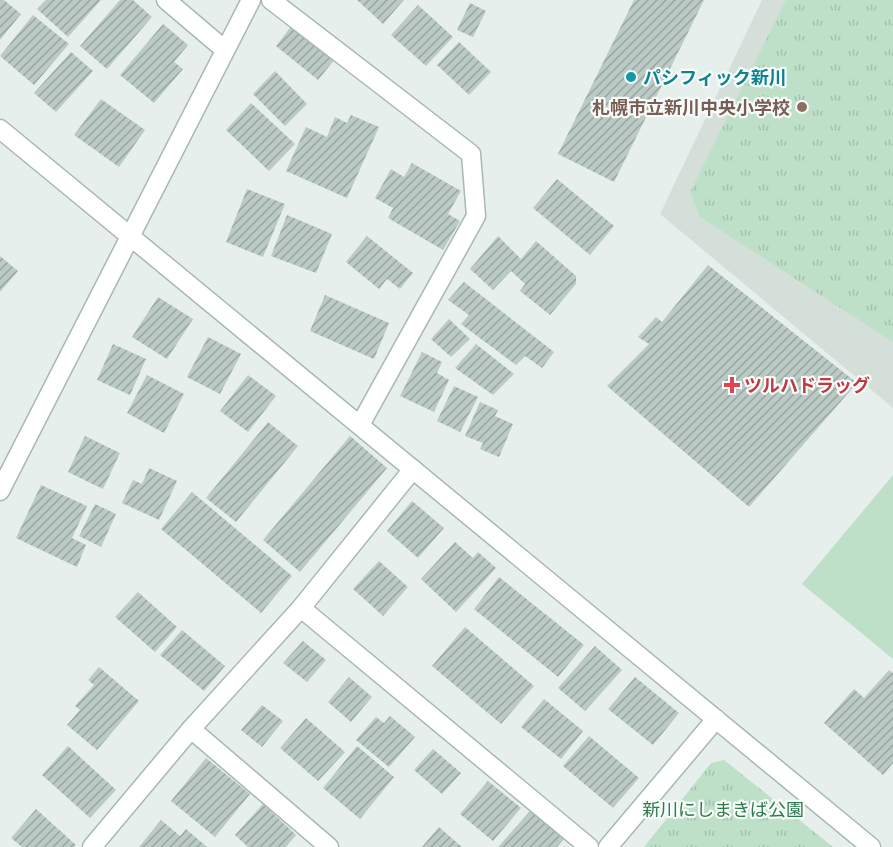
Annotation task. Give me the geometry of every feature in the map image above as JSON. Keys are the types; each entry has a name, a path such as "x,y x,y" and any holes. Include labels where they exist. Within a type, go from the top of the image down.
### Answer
{"street":[{"path":"166,0 225,50"},
{"path":"0,491 251,0"},
{"path":"271,0 471,154 476,216 360,425"},
{"path":"0,129 872,847"},
{"path":"92,847 191,729 301,608 413,469"},
{"path":"301,608 589,847"},
{"path":"608,847 716,719"},
{"path":"191,729 329,847"}],"shaded area":[{"name":"札幌市立新川中央小学校","path":"762,0 893,0 893,408 660,214"}],"green space":[{"name":"札幌市立新川中央小学校","path":"786,0 893,0 893,342 700,217 690,192"},
{"path":"893,475 893,659 802,584"},
{"name":"新川にしまきば公園","path":"724,760 833,847 644,847 711,763"}],"building":[{"path":"0,0 4,0 21,14 0,40"},
{"path":"46,0 101,0 68,37 37,9"},
{"path":"120,0 133,0 152,17 107,69 80,46"},
{"path":"357,0 404,0 383,24"},
{"name":"パシフィック新川","path":"634,0 704,0 614,182 558,154"},
{"path":"470,3 486,11 473,37 457,30"},
{"path":"418,5 453,37 426,66 391,35"},
{"path":"33,15 69,44 34,85 0,56"},
{"path":"163,24 188,45 174,62 183,69 154,103 120,75"},
{"path":"293,24 335,59 318,80 276,46"},
{"path":"459,42 491,72 469,95 437,65"},
{"path":"71,52 93,71 56,112 34,93"},
{"path":"275,71 307,104 285,126 253,94"},
{"path":"101,99 145,130 119,167 74,135"},
{"path":"251,103 295,144 269,171 226,130"},
{"path":"351,115 379,127 347,198 286,171 306,127 327,137 335,117 347,123"},
{"path":"412,163 461,191 448,214 460,221 443,250 388,218 393,208 375,198 391,169 404,177"},
{"path":"557,179 614,226 590,255 533,208"},
{"path":"247,189 285,204 263,257 226,242"},
{"path":"287,215 332,234 316,273 271,256"},
{"path":"367,236 413,273 400,289 387,279 379,289 346,262"},
{"path":"498,236 521,259 536,241 576,276 576,284 550,315 520,291 525,284 511,271 493,290 470,269"},
{"path":"0,256 18,271 0,292"},
{"name":"ツルハドラッグ","path":"708,265 857,383 749,507 607,386 649,344 638,337 656,317 662,322"},
{"path":"464,282 554,352 542,368 525,356 516,365 461,324 469,315 448,300"},
{"path":"325,295 389,323 374,359 310,331"},
{"path":"158,297 193,319 167,359 132,337"},
{"path":"449,319 470,339 451,357 431,339"},
{"path":"208,337 241,354 220,394 187,377"},
{"path":"113,344 146,359 130,395 97,380"},
{"path":"476,344 514,374 493,395 455,368"},
{"path":"422,352 442,362 437,373 449,380 434,412 400,396"},
{"path":"147,375 184,394 164,433 127,413"},
{"path":"248,375 276,396 248,432 220,411"},
{"path":"454,386 478,397 460,432 437,421"},
{"path":"480,402 498,410 495,416 513,424 499,457 480,449 483,443 465,436"},
{"path":"268,422 298,446 236,522 206,498"},
{"path":"85,436 120,453 103,489 68,472"},
{"path":"350,436 387,468 300,572 263,540"},
{"path":"149,468 177,481 159,520 122,503 133,480 142,484"},
{"path":"41,485 87,506 72,538 86,545 77,567 16,538"},
{"path":"192,492 292,576 261,613 161,529"},
{"path":"412,501 444,528 418,558 387,531"},
{"path":"95,504 116,514 101,547 79,536"},
{"path":"455,542 473,558 478,552 496,568 456,612 421,579"},
{"path":"379,561 408,587 383,616 353,589"},
{"path":"499,577 584,645 558,677 474,609"},
{"path":"138,592 177,627 155,652 115,617"},
{"path":"465,627 534,686 501,724 432,666"},
{"path":"182,630 225,666 204,691 160,655"},
{"path":"303,641 326,660 307,682 283,663"},
{"path":"595,646 622,670 585,711 558,688"},
{"path":"99,667 139,701 97,750 67,725 80,710 75,706 94,685 88,680"},
{"path":"889,670 893,673 893,763 883,775 824,723 854,689 864,698"},
{"path":"349,677 372,697 351,722 328,702"},
{"path":"635,677 679,713 653,745 608,709"},
{"path":"544,699 583,731 561,759 521,727"},
{"path":"262,705 283,721 262,747 241,730"},
{"path":"390,716 415,737 389,767 356,740 376,717 384,723"},
{"path":"306,718 345,752 318,781 280,748"},
{"path":"589,736 639,778 613,808 563,766"},
{"path":"68,746 116,790 90,818 42,775"},
{"path":"357,746 394,777 360,819 323,788"},
{"path":"433,749 461,773 442,794 414,770"},
{"path":"206,758 250,794 215,837 171,801"},
{"path":"488,781 521,808 493,841 460,814"},
{"path":"263,804 296,835 286,847 248,847 235,835"},
{"path":"36,809 76,845 74,847 22,847 11,838"},
{"path":"531,810 564,839 557,847 498,847"},
{"path":"161,820 180,836 186,829 207,847 139,847"},
{"path":"439,827 462,847 422,847"}],"place":[{"name":"パシフィック新川","path":"631,77"},
{"name":"札幌市立新川中央小学校","path":"802,107"},
{"name":"ツルハドラッグ","path":"732,385"}]}
